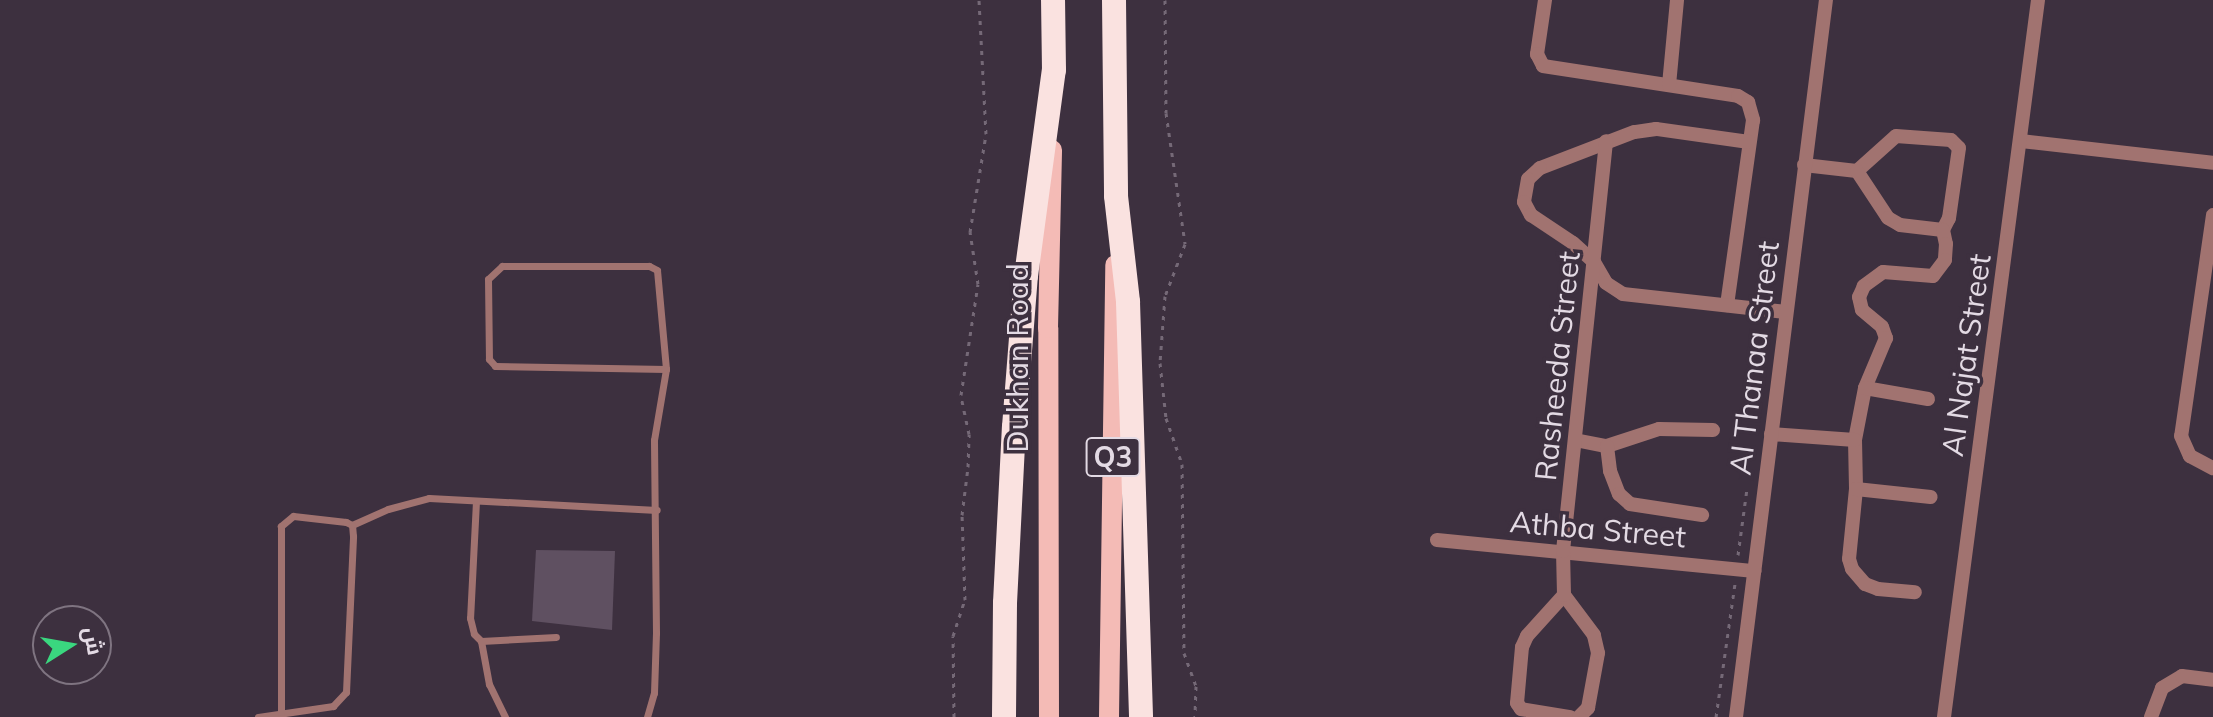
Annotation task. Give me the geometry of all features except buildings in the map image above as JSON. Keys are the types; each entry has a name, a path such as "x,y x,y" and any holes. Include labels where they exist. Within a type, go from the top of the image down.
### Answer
{"highway":[{"name":"Dukhan Road","path":"1053,0 1054,70"},
{"name":"Q3","path":"1114,0 1116,196"},
{"path":"1004,717 1005,603 1014,427 1026,276 1054,70"},
{"path":"1116,196 1128,302 1141,717"}],"main road":[{"name":"Dukhan Road","path":"1049,717 1048,328 1054,70"},
{"name":"Q3","path":"1109,717 1116,196"}],"street":[{"path":"1545,0 1537,54 1543,66 1744,98 1753,114 1727,305"},
{"path":"1669,85 1677,0"},
{"name":"Al Najat Street","path":"1944,717 2038,0"},
{"name":"Al Thanaa Street","path":"1736,717 1824,2"},
{"path":"1749,142 1656,129 1606,141 1533,172 1523,194 1531,215 1573,243 1594,262 1606,283 1623,294 1786,312"},
{"path":"1804,165 1857,171 1896,136 1956,144 1959,148 1949,218 1943,230 1946,252 1940,271 1933,276 1883,272 1864,286 1859,297 1862,310 1882,327 1886,338 1865,388 1855,440 1856,489 1848,547 1852,569 1865,584 1878,589 1915,592"},
{"name":"Rasheeda Street","path":"1564,595 1563,551 1606,141"},
{"path":"2021,141 2213,163"},
{"path":"1857,171 1888,218 1900,225 1943,230"},
{"path":"2213,215 2181,436 2190,456 2213,468"},
{"path":"1865,388 1928,399"},
{"path":"1575,440 1607,446 1659,429 1713,430"},
{"path":"1771,434 1855,440"},
{"path":"1607,446 1610,471 1619,494 1630,504 1702,515"},
{"path":"1856,489 1931,497"},
{"name":"Athba Street","path":"1437,540 1754,571"},
{"path":"1570,717 1521,709 1517,703 1522,647 1527,636 1564,595 1594,635 1598,653 1588,708 1579,717"},
{"path":"2151,717 2162,688 2182,676 2213,680"}],"lane":[{"path":"647,717 654,693 657,510 654,440 666,369 657,270 649,266 502,266 488,279 489,359 495,366 666,369"},
{"path":"281,712 281,526 293,516 352,525 388,509 429,498 657,510"},
{"path":"476,501 470,618 474,634 481,641 489,684 505,717"},
{"path":"258,717 333,706 346,692 352,525"},
{"path":"481,641 556,637"}],"path":[{"path":"954,717 953,636 965,600 962,515 969,434 961,395 977,296 970,232 986,134 979,0"},
{"path":"1165,0 1166,113 1185,244 1165,296 1160,363 1166,418 1182,464 1184,653 1196,686 1195,717"}]}
